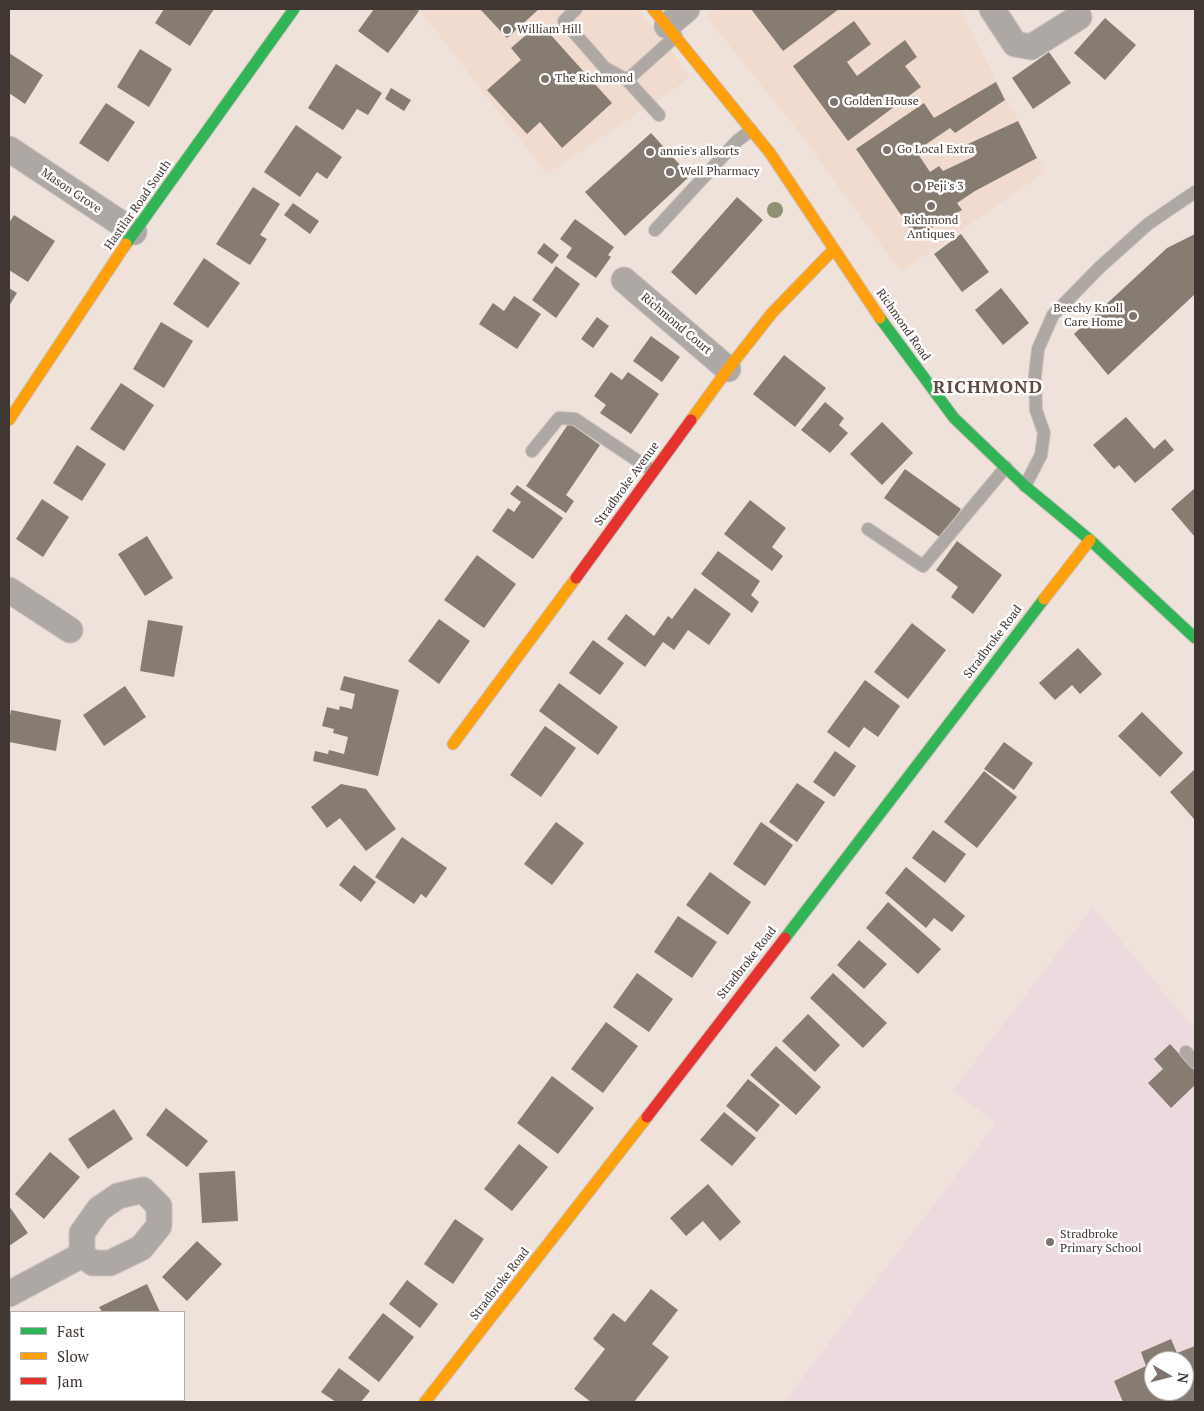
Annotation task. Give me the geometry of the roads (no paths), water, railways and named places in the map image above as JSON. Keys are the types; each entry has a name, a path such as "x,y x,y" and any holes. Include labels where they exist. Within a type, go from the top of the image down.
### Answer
{"street":[{"name":"Hastilar Road South","path":"9,420 134,232 294,9"},
{"path":"666,23 688,9"},
{"path":"992,9 1016,44 1031,47 1079,17"},
{"name":"Richmond Road","path":"666,23 770,153 892,336 954,418 1025,486 1192,629"},
{"name":"Mason Grove","path":"9,149 134,232"},
{"name":"Stradbroke Avenue","path":"453,744 598,549 728,369 772,312 834,249"},
{"name":"Richmond Court","path":"624,280 728,369"},
{"name":"Stradbroke Road","path":"424,1402 842,865 1090,540"},
{"path":"9,590 70,630"},
{"path":"9,1294 82,1255"}],"lane":[{"path":"576,9 564,21 605,68 627,80 658,115"},
{"path":"627,80 666,23"},
{"path":"655,230 737,141 751,130"},
{"path":"1025,486 1041,455 1044,433 1036,410 1035,376 1038,349 1053,315 1100,267 1148,224 1195,192"},
{"path":"532,451 559,418 575,419 654,470"},
{"path":"868,529 924,566 1006,468"},
{"path":"1186,1052 1195,1062"}],"place":[{"name":"William Hill","path":"507,30"},
{"name":"The Richmond","path":"545,79"},
{"name":"Golden House","path":"834,102"},
{"name":"Go Local Extra","path":"887,150"},
{"name":"annie's allsorts","path":"650,152"},
{"name":"Well Pharmacy","path":"670,172"},
{"name":"Peji's 3","path":"917,187"},
{"name":"Richmond Antiques","path":"931,206"},
{"name":"Beechy Knoll Care Home","path":"1133,316"},
{"name":"Stradbroke Primary School","path":"1050,1242"}],"district":[{"name":"RICHMOND","path":"988,388"}]}
